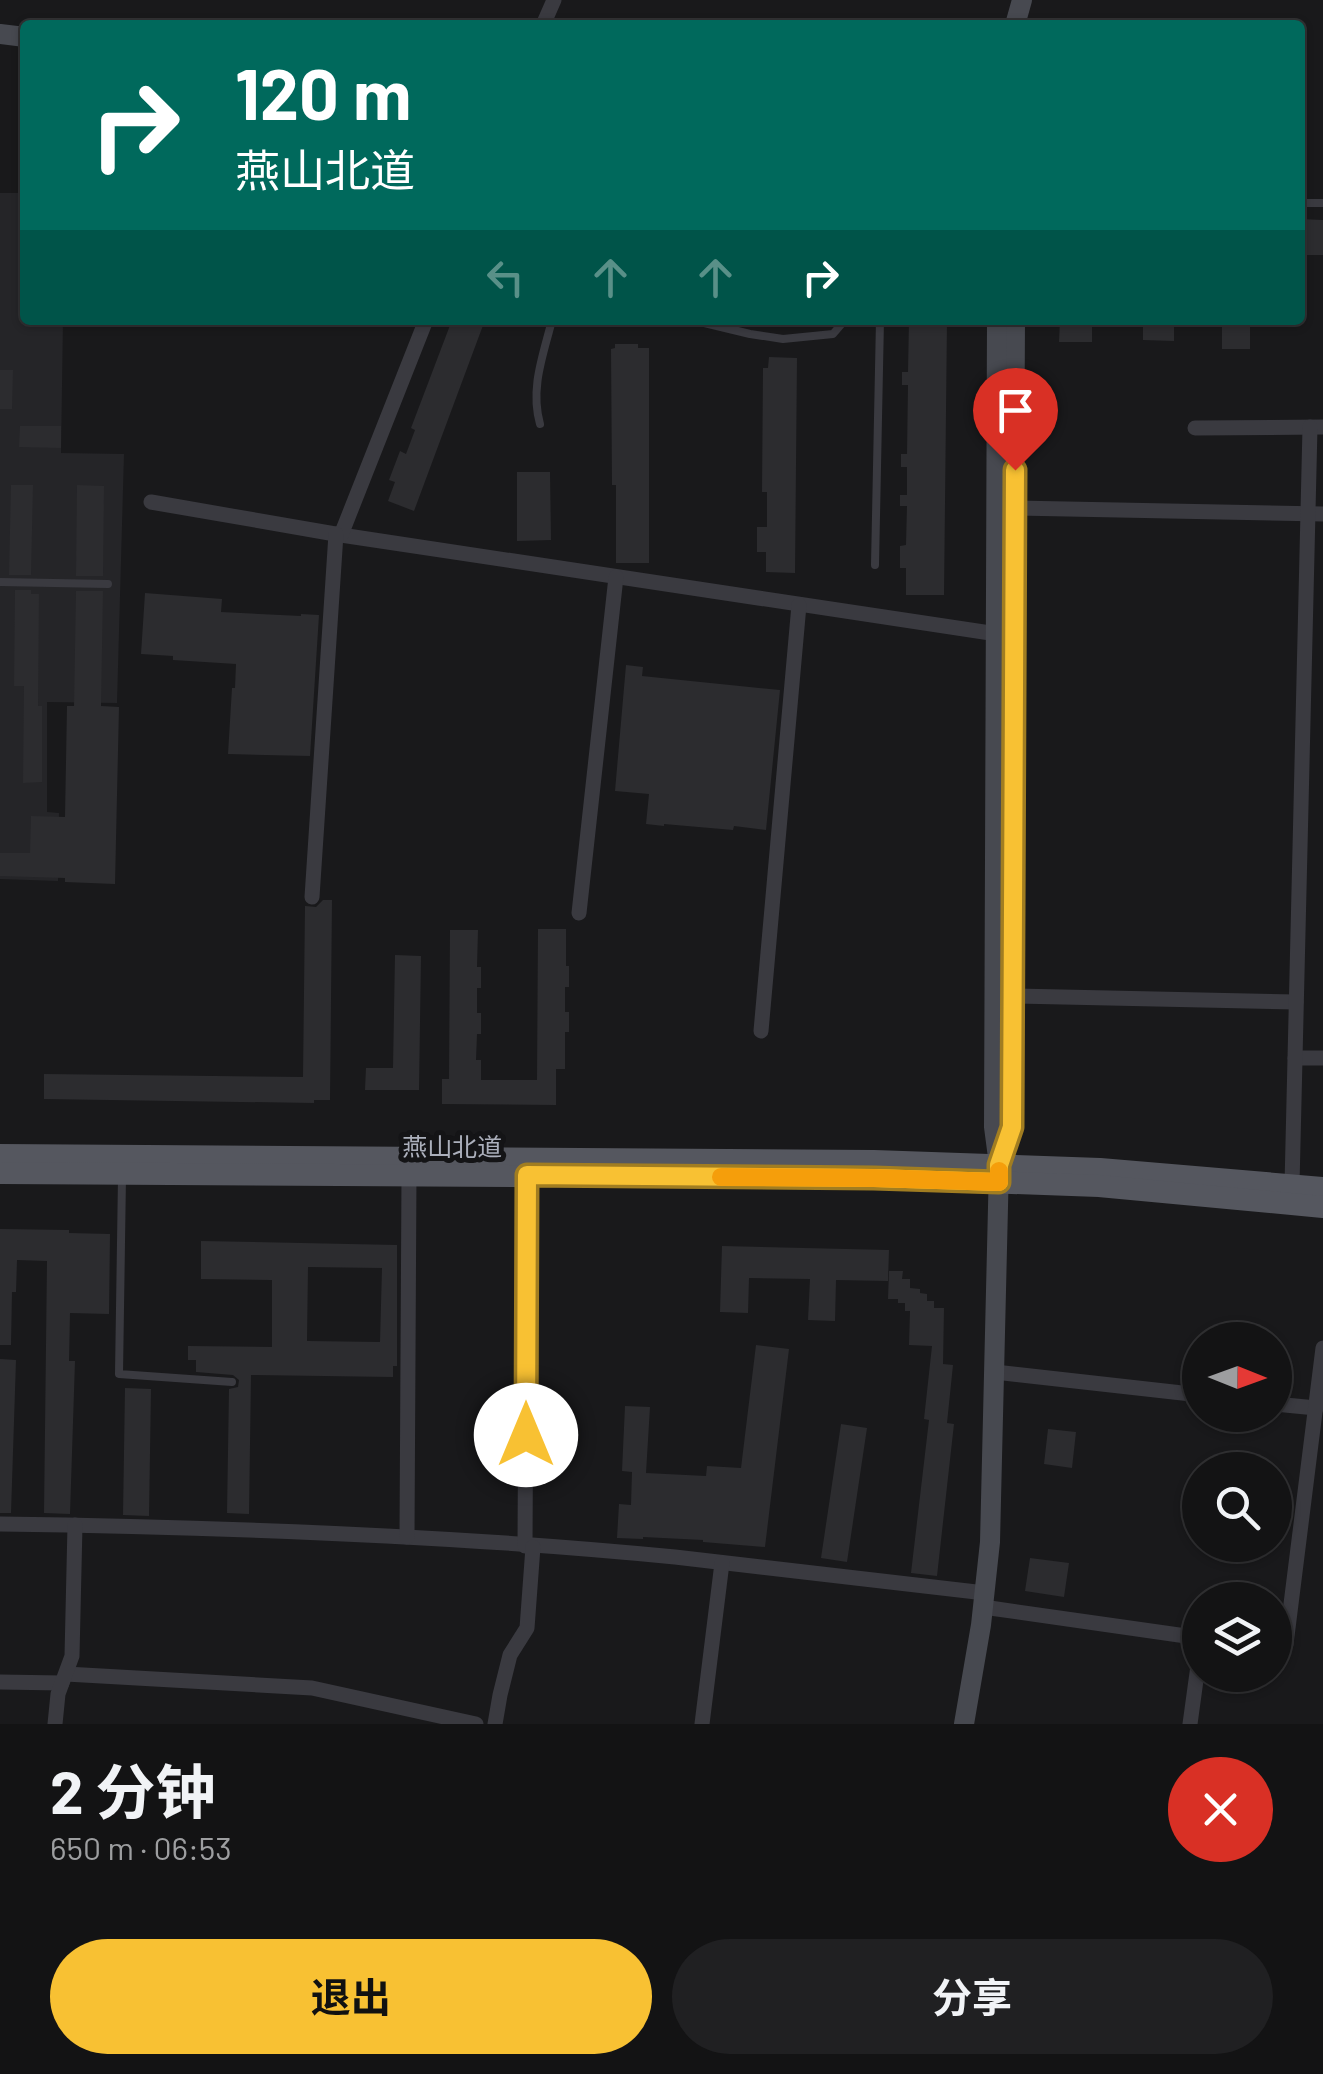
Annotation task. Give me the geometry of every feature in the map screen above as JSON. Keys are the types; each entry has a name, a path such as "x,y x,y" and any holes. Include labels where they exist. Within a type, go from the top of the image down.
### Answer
{"main road":[{"path":"964,1724 984,1600 992,1499 999,1173 994,1127 998,325"},
{"path":"999,1173 1012,1127 1015,325"},
{"name":"燕山北道","path":"0,1156 855,1160 1323,1207"},
{"name":"燕山北道","path":"0,1172 874,1178 1100,1169 1323,1188"}],"street":[{"path":"312,897 339,534 424,325"},
{"path":"1195,428 1317,427 1316,514 1304,704 1292,1186"},
{"path":"151,502 997,634"},
{"path":"1015,508 1316,514"},
{"path":"578,913 616,577"},
{"path":"761,1031 799,604"},
{"path":"1304,704 1323,704"},
{"path":"1013,996 1296,1002"},
{"path":"1294,1058 1323,1058"},
{"path":"407,1537 409,1174"},
{"path":"496,1724 510,1655 527,1628 527,1175"},
{"path":"1292,1597 1323,1348"},
{"path":"994,1372 1182,1393"},
{"path":"1292,1406 1316,1408"},
{"path":"0,1524 407,1537 722,1563 984,1600 1182,1635"},
{"path":"55,1724 58,1694 72,1656 75,1525"},
{"path":"702,1724 722,1563"},
{"path":"0,1682 64,1678 312,1688 476,1724"},
{"path":"1190,1724 1194,1692"}],"lane":[{"path":"540,424 536,390 551,325"},
{"path":"713,325 783,339 832,334 840,325"},
{"path":"875,564 880,325"},
{"path":"0,582 108,584"},
{"path":"122,1173 119,1374 232,1382"}],"shaded area":[{"path":"0,193 20,193 20,325 63,325 61,453 124,454 117,703 47,702 47,812 59,813 58,881 0,879"}],"building":[{"path":"1305,219 1323,220 1323,255 1305,255"},
{"path":"450,325 483,325 414,511 388,501 395,482 389,480 400,451 406,454 415,430 411,428"},
{"path":"909,325 947,325 944,595 906,595 906,568 900,568 900,546 906,545 907,506 900,506 900,495 907,495 907,467 901,467 901,454 907,454 908,385 902,385 902,372 908,372"},
{"path":"1060,325 1092,325 1092,342 1059,342"},
{"path":"1143,325 1174,325 1174,341 1143,340"},
{"path":"1222,325 1250,325 1250,349 1222,349"},
{"path":"615,344 649,348 649,563 616,563 611,349"},
{"path":"769,357 797,358 795,573 766,572 766,552 757,552 757,527 767,527 767,492 762,492 763,368 768,368"},
{"path":"0,370 13,370 12,409 0,409"},
{"path":"20,426 61,426 61,448 19,447"},
{"path":"517,472 550,472 551,540 517,541"},
{"path":"11,485 33,485 31,575 9,575"},
{"path":"77,485 104,486 103,576 76,576"},
{"path":"15,590 39,594 42,782 23,783 24,686 14,686"},
{"path":"76,591 103,591 101,706 119,707 115,884 0,876 0,853 30,853 31,816 65,817 67,706 74,706"},
{"path":"145,593 222,599 221,612 319,615 310,756 228,754 236,664 141,654"},
{"path":"626,665 643,667 642,676 780,690 766,830 646,824 649,794 615,791"},
{"path":"323,900 332,900 330,1100 314,1103 44,1099 44,1074 303,1077 305,906 316,907"},
{"path":"538,929 566,929 569,987 565,987 565,1012 569,1012 569,1032 565,1032 565,1069 556,1069 556,1105 442,1104 442,1079 449,1079 450,930 478,930 481,988 477,988 477,1013 481,1013 481,1034 477,1034 476,1060 481,1060 481,1080 537,1080"},
{"path":"395,955 421,956 419,1090 365,1090 366,1068 393,1068"},
{"path":"0,1229 110,1234 109,1314 70,1313 69,1361 75,1361 70,1514 44,1513 47,1261 17,1260 11,1345 0,1345"},
{"path":"201,1241 397,1245 397,1366 393,1366 393,1377 251,1375 249,1514 227,1513 229,1389 238,1387 239,1380 233,1375 196,1372 196,1360 188,1360 188,1346 272,1347 272,1280 201,1279","holes":["308,1267 382,1268 380,1342 307,1341"]},
{"path":"722,1246 889,1250 888,1281 836,1280 835,1321 808,1320 810,1279 749,1278 748,1313 720,1312"},
{"path":"889,1271 903,1271 902,1279 910,1279 910,1288 927,1294 927,1301 934,1301 934,1308 944,1308 943,1364 953,1365 947,1423 954,1424 937,1576 911,1573 929,1420 924,1419 932,1346 909,1345 910,1311 905,1311 905,1303 898,1303 898,1299 888,1299"},
{"path":"756,1345 789,1349 765,1547 703,1540 617,1538 619,1504 631,1505 632,1472 622,1471 625,1406 650,1407 646,1473 706,1476 707,1466 741,1468"},
{"path":"0,1359 16,1360 11,1513 0,1513"},
{"path":"125,1388 151,1389 149,1516 123,1515"},
{"path":"841,1424 867,1428 847,1562 821,1558"},
{"path":"1048,1429 1076,1432 1072,1468 1044,1464"},
{"path":"1030,1558 1069,1563 1064,1597 1025,1591"}],"slow traffic":[{"path":"721,1177 999,1182 999,1171"}],"route":[{"path":"526,1435 527,1175 999,1182 999,1165 1012,1127 1015,470"}]}
